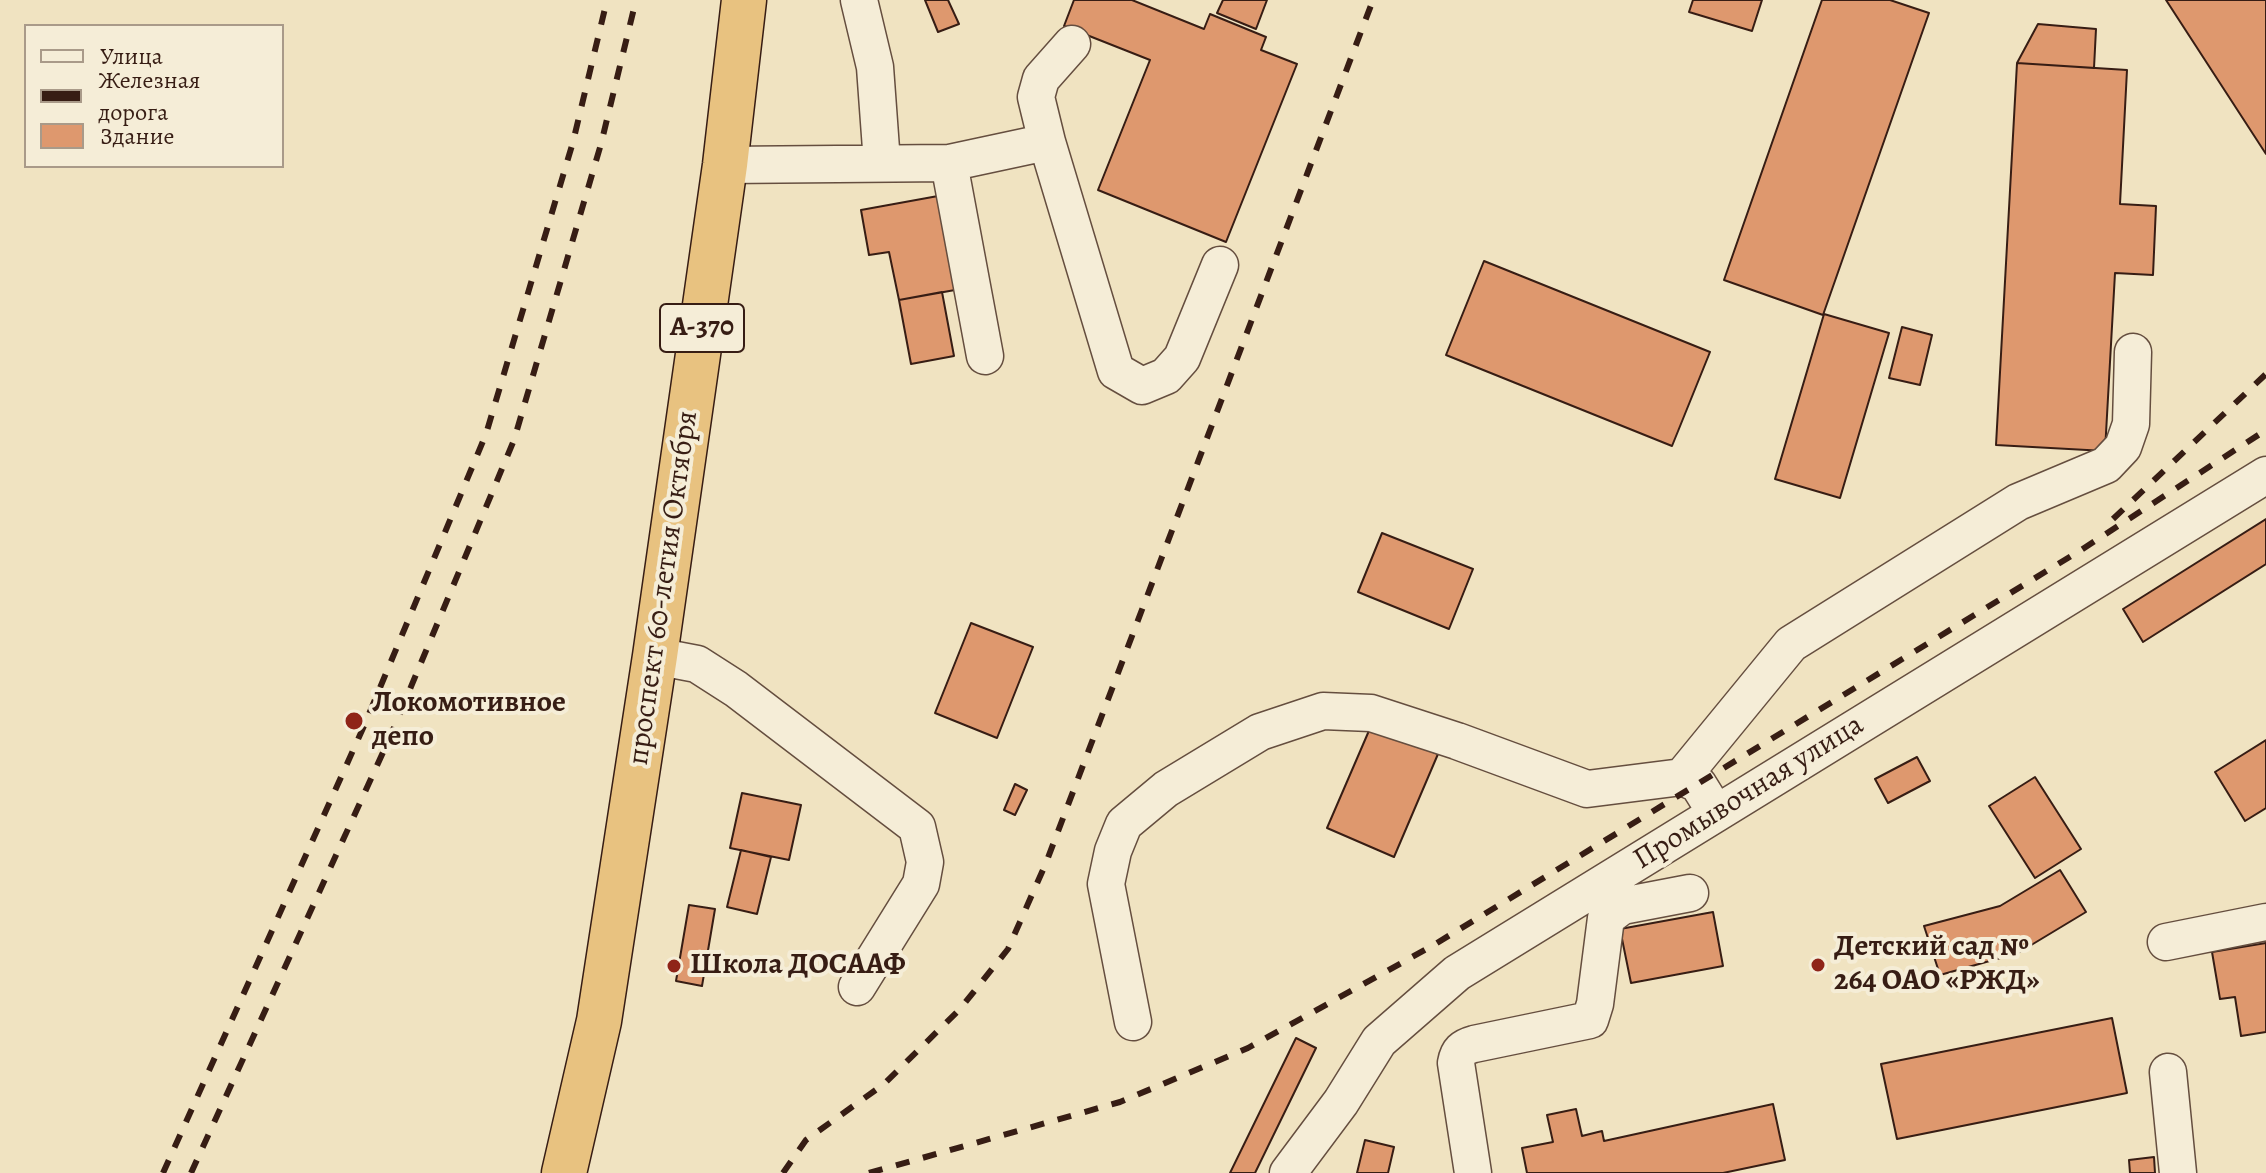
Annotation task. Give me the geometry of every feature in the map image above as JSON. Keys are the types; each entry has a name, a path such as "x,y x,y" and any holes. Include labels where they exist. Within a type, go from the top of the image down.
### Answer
{"highway":[{"name":"проспект 60-летия Октября","path":"564,1173 599,1021 725,165 744,0"}],"street":[{"path":"859,0 875,67 882,163"},
{"path":"1072,44 1041,79 1036,97 1116,371 1142,386 1166,376 1182,358 1220,265"},
{"path":"725,165 949,163 1047,142"},
{"path":"949,163 985,356"},
{"path":"1682,777 1791,644 2018,502 2106,465 2123,447 2131,424 2133,352"},
{"name":"Промывочная улица","path":"1288,1173 1341,1102 1379,1041 1457,973 2266,475"},
{"path":"655,656 697,664 736,689 917,827 925,862 921,884 857,987"},
{"path":"1133,1022 1106,884 1113,851 1124,824 1166,789 1260,732 1323,711 1371,713 1587,789 1682,777 1698,784 1716,813"},
{"path":"1473,1173 1456,1063 1458,1054 1464,1047 1474,1044 1590,1020 1595,1004 1606,918 1622,906 1690,893"},
{"path":"2166,942 2266,922"},
{"path":"2168,1072 2178,1173"}],"building":[{"path":"925,0 948,0 959,24 938,32"},
{"path":"1074,0 1132,0 1204,29 1210,14 1266,37 1261,50 1297,64 1226,242 1098,190 1150,60 1064,26"},
{"path":"1223,0 1267,0 1256,29 1217,13"},
{"path":"1693,0 1762,0 1752,31 1689,12"},
{"path":"1822,0 1890,0 1929,13 1823,315 1724,280"},
{"path":"2166,0 2266,0 2266,154"},
{"path":"2038,24 2096,29 2094,68 2017,63"},
{"path":"2017,63 2127,70 2120,204 2156,206 2153,275 2115,273 2105,451 1996,445"},
{"path":"938,196 955,290 899,300 889,252 869,255 861,210"},
{"path":"1484,261 1710,352 1672,446 1446,355"},
{"path":"942,292 954,356 911,364 899,300"},
{"path":"1824,314 1889,333 1840,498 1775,479"},
{"path":"1902,327 1932,335 1920,385 1889,378"},
{"path":"2266,519 2266,564 2143,642 2123,609"},
{"path":"1382,533 1473,569 1449,629 1358,592"},
{"path":"971,623 1033,647 997,738 935,713"},
{"path":"1371,726 1438,754 1394,857 1327,828"},
{"path":"2266,740 2266,808 2245,821 2215,772"},
{"path":"1917,757 1930,781 1888,803 1875,779"},
{"path":"2035,777 2081,849 2035,878 1989,806"},
{"path":"1015,784 1027,790 1015,815 1004,810"},
{"path":"742,793 801,805 789,860 730,848"},
{"path":"741,850 771,857 757,914 727,907"},
{"path":"2060,870 2086,912 2018,953 1940,975 1924,926 2000,906"},
{"path":"689,905 715,909 702,986 676,981"},
{"path":"1713,912 1723,966 1631,983 1620,929"},
{"path":"2266,943 2266,1032 2241,1036 2235,997 2220,999 2212,952"},
{"path":"2112,1018 2127,1093 1897,1139 1881,1064"},
{"path":"1296,1038 1316,1048 1255,1173 1230,1173"},
{"path":"1773,1104 1785,1160 1723,1173 1527,1173 1522,1148 1553,1142 1547,1115 1576,1109 1582,1136 1602,1131 1604,1141"},
{"path":"1365,1140 1394,1147 1388,1173 1357,1173"},
{"path":"2154,1157 2155,1173 2130,1173 2129,1160"}],"railway":[{"path":"163,1173 364,726 486,434 573,142 607,0"},
{"path":"191,1173 390,737 514,440 601,144 636,0"},
{"path":"783,1173 806,1140 884,1084 960,1009 1008,949 1046,863 1373,0"},
{"path":"2113,519 2266,374"},
{"path":"869,1173 1120,1102 1248,1048 1432,946 2081,550 2266,430"}],"place":[{"name":"Локомотивное депо","path":"354,721"},
{"name":"Детский сад № 264 ОАО «РЖД»","path":"1818,965"},
{"name":"Школа ДОСААФ","path":"674,966"}]}
